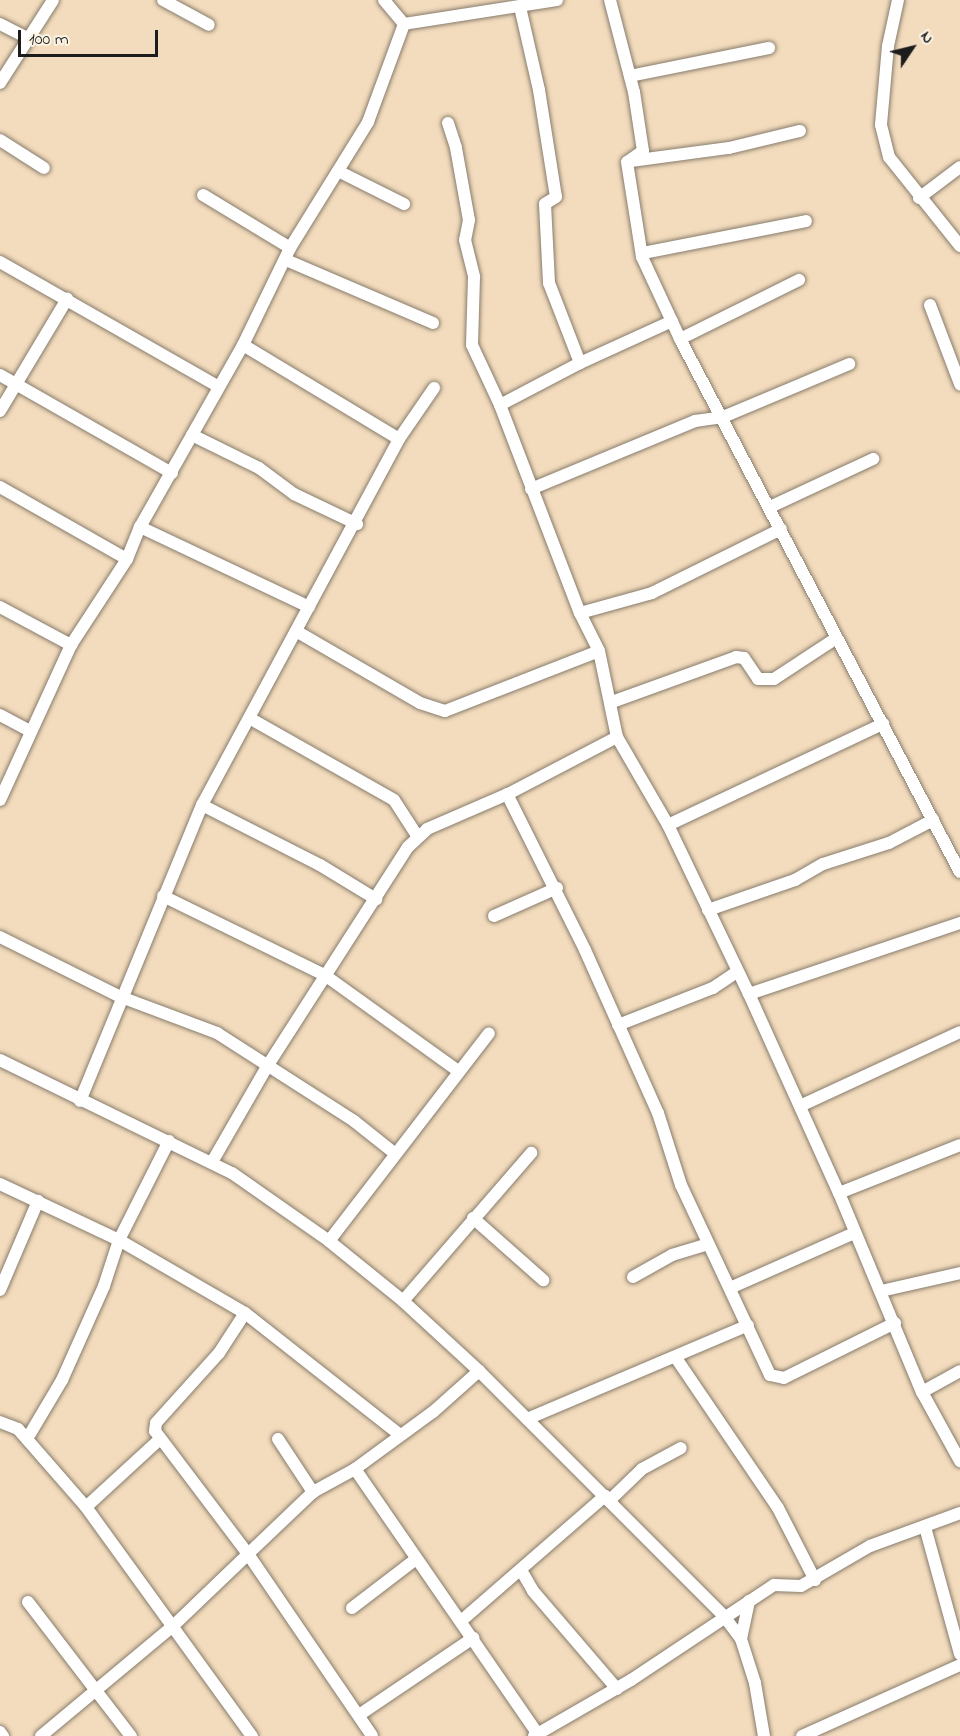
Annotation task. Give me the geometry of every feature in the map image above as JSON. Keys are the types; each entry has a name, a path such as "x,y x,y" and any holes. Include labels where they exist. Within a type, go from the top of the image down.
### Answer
{"street":[{"path":"0,83 53,0"},
{"path":"163,0 209,25"},
{"path":"384,0 404,24"},
{"path":"404,24 557,0"},
{"path":"610,0 630,76 643,151 627,162"},
{"path":"898,0 888,46 880,125 890,157 919,198 960,246"},
{"path":"520,7 539,90 556,197 545,204 549,283 580,363"},
{"path":"0,24 28,39"},
{"path":"0,800 71,645 127,559 140,527 172,473 217,386 243,345 290,248 368,122 404,24"},
{"path":"630,76 769,48"},
{"path":"448,123 456,148 469,220 465,240 474,277 472,345 500,405 580,613 599,651 612,702 617,737 668,825 749,994 839,1193 922,1392 960,1461"},
{"path":"627,162 729,148 800,131"},
{"path":"0,140 44,168"},
{"path":"627,162 644,253 642,257 680,339 960,872"},
{"path":"919,198 960,166"},
{"path":"338,171 404,204"},
{"path":"203,195 290,248"},
{"path":"644,253 806,221"},
{"path":"286,260 433,323"},
{"path":"0,262 217,386"},
{"path":"680,339 799,280"},
{"path":"0,411 67,300"},
{"path":"930,305 960,384"},
{"path":"500,405 580,363 672,321"},
{"path":"243,345 399,440"},
{"path":"531,489 695,421 723,417 849,364"},
{"path":"0,375 16,382 172,473"},
{"path":"80,1101 202,805 251,719 309,607 357,524 399,440 434,388"},
{"path":"192,435 259,468 294,494 357,524"},
{"path":"770,507 873,459"},
{"path":"0,487 127,559"},
{"path":"140,527 309,607"},
{"path":"580,613 652,593 781,529"},
{"path":"0,607 71,645"},
{"path":"296,631 420,703 445,711 599,651"},
{"path":"612,702 736,657 744,658 758,679 774,679 836,639"},
{"path":"0,715 30,731"},
{"path":"251,719 394,800 418,837"},
{"path":"668,825 883,724"},
{"path":"212,1162 268,1065 418,837 427,829 507,794 617,737"},
{"path":"507,794 556,888 658,1113 681,1185 770,1376 778,1379 895,1323"},
{"path":"202,805 320,865 376,899"},
{"path":"708,910 795,880 823,864 889,843 933,820"},
{"path":"494,916 556,888"},
{"path":"163,896 326,976 458,1071"},
{"path":"749,994 960,923"},
{"path":"0,937 122,998 217,1033 354,1121 393,1152"},
{"path":"618,1025 714,988 737,972"},
{"path":"800,1106 960,1032"},
{"path":"329,1241 393,1152 489,1033"},
{"path":"0,1060 80,1101 212,1162 329,1241 403,1301 479,1371 608,1498 741,1639 755,1683 764,1736"},
{"path":"27,1439 71,1359 104,1286 119,1240 169,1141"},
{"path":"839,1193 960,1145"},
{"path":"403,1301 531,1153"},
{"path":"0,1184 119,1240 245,1313 400,1435"},
{"path":"0,1290 38,1201"},
{"path":"473,1218 543,1280"},
{"path":"730,1288 854,1233"},
{"path":"633,1277 672,1255 708,1244"},
{"path":"881,1291 960,1273"},
{"path":"245,1313 219,1353 156,1423 155,1431 248,1554 296,1629 372,1736"},
{"path":"527,1419 676,1358 748,1325"},
{"path":"676,1358 778,1508 815,1580"},
{"path":"41,1736 172,1627 313,1492 355,1468 479,1371"},
{"path":"922,1392 960,1371"},
{"path":"0,1422 27,1439 86,1507 252,1736"},
{"path":"86,1507 160,1439"},
{"path":"278,1439 313,1492"},
{"path":"461,1621 642,1469 681,1448"},
{"path":"355,1468 473,1638 536,1735 617,1689 774,1585 801,1586 815,1580 870,1546 960,1513"},
{"path":"924,1527 960,1653"},
{"path":"352,1608 416,1559"},
{"path":"520,1570 533,1592 617,1689"},
{"path":"741,1639 750,1601"},
{"path":"28,1602 131,1736"},
{"path":"359,1715 473,1638"},
{"path":"802,1736 960,1665"},
{"path":"0,1732 3,1736"}]}
